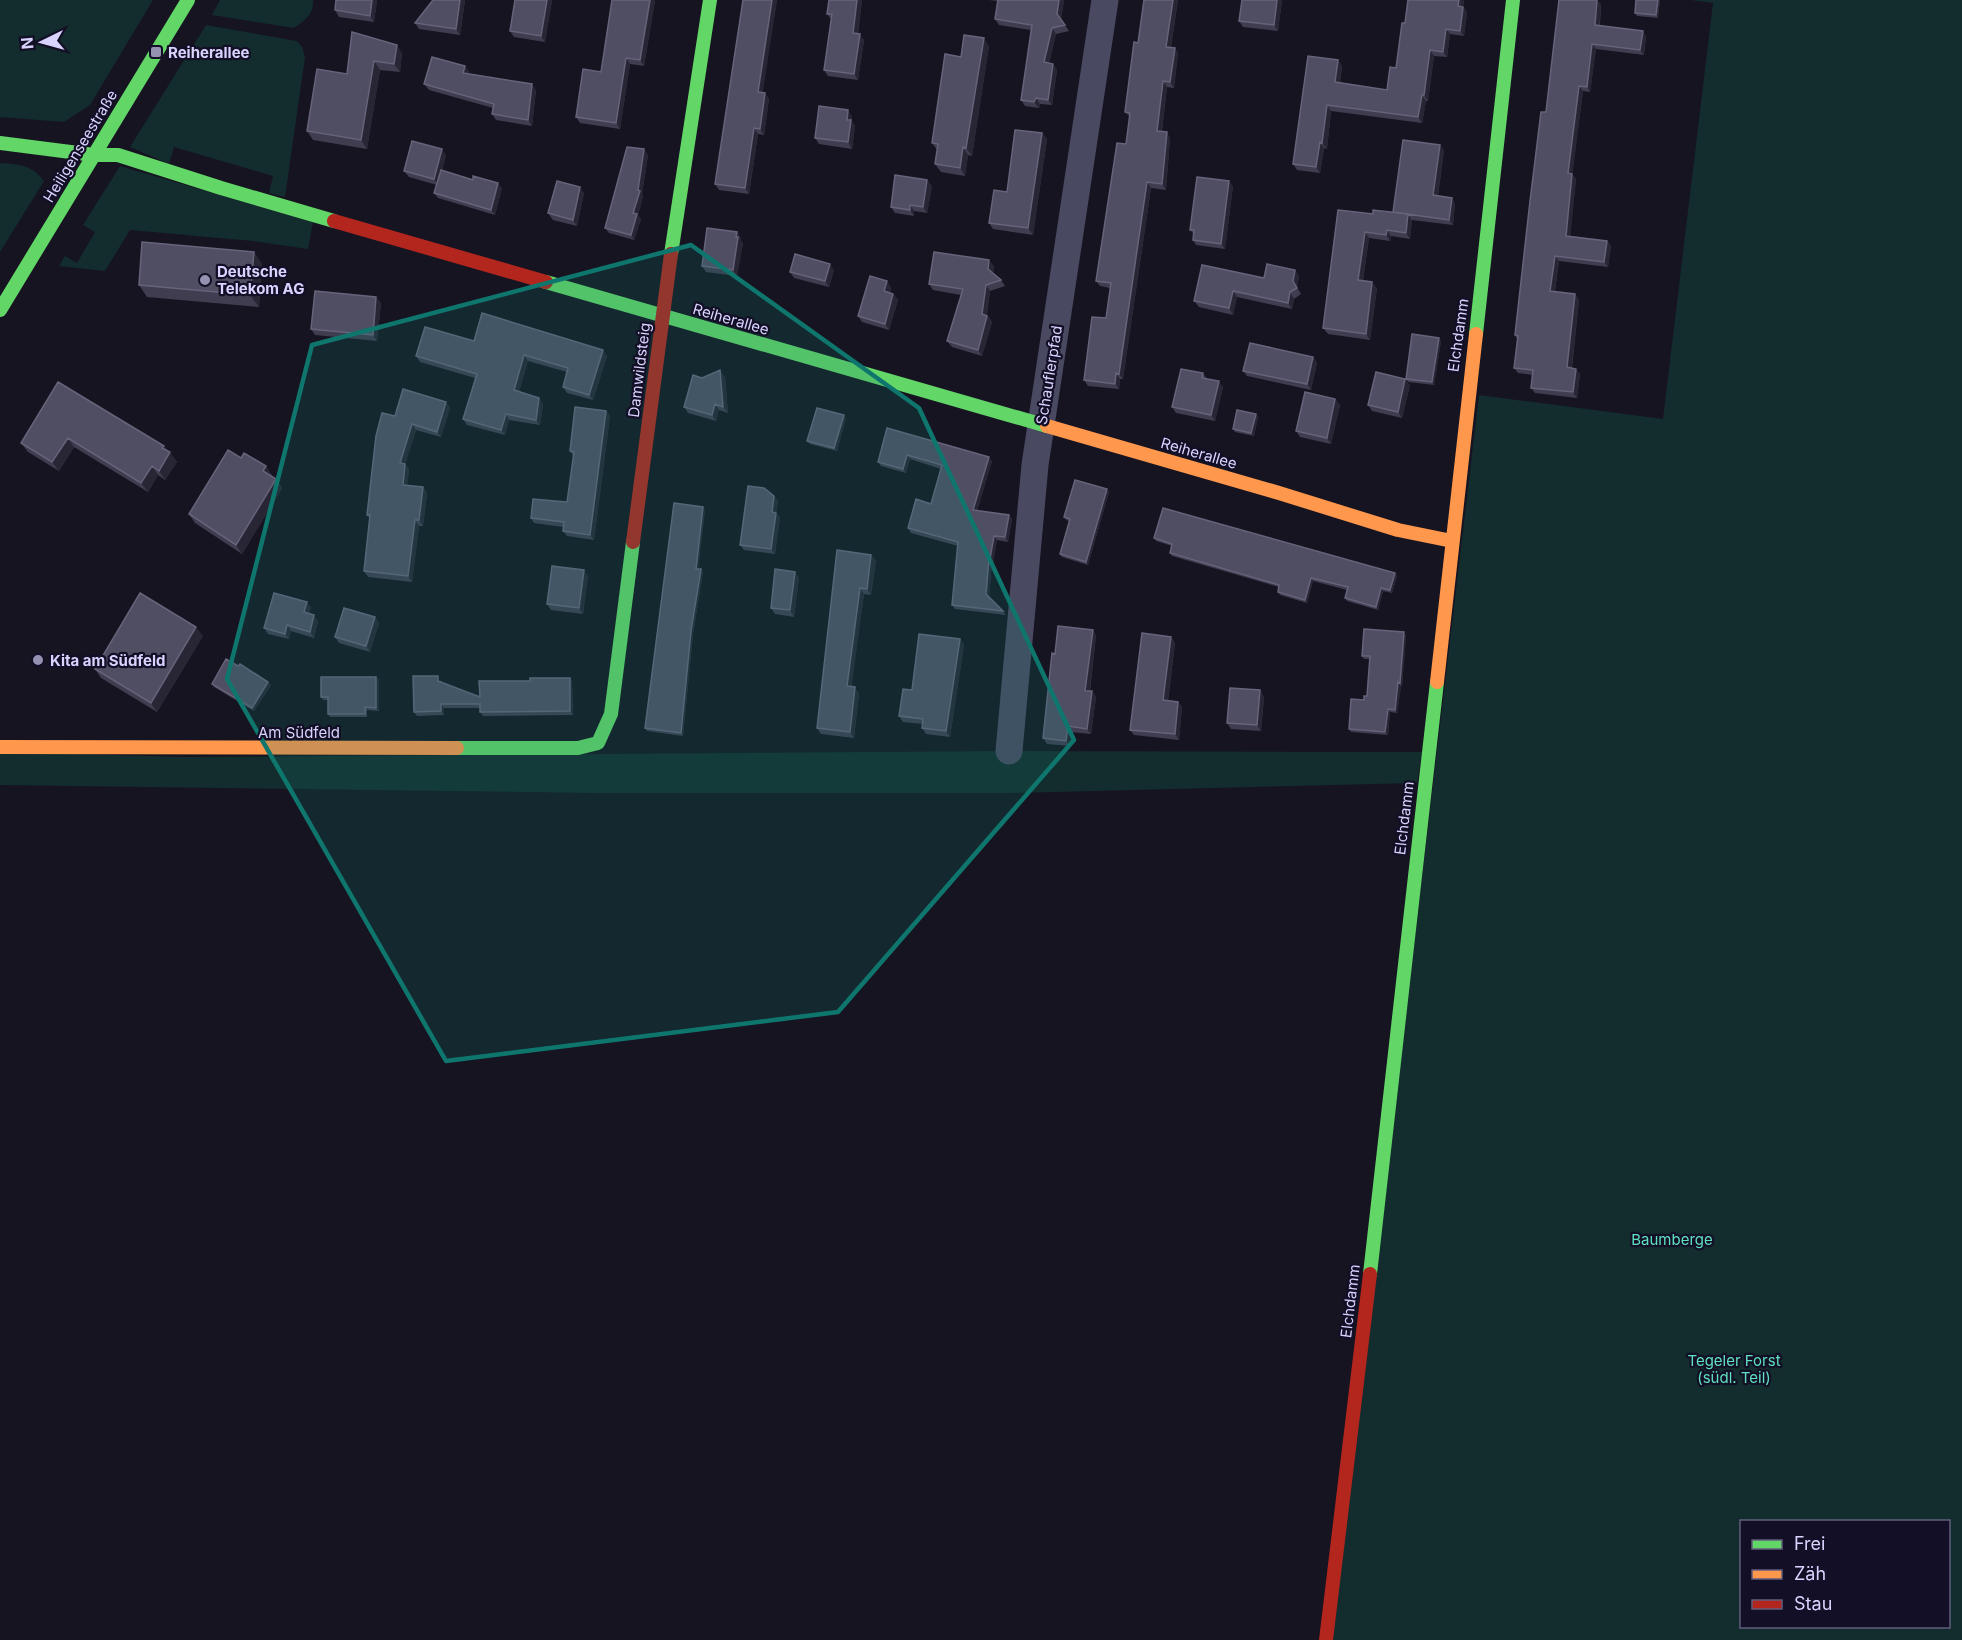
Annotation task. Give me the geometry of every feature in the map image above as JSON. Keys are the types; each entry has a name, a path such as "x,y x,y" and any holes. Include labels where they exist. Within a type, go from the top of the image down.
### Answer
{"street":[{"name":"Heiligenseestraße","path":"0,310 188,0"},
{"name":"Damwildsteig","path":"598,743 611,714 662,316 710,0"},
{"name":"Schauflerpfad","path":"1009,751 1035,465 1105,0"},
{"name":"Elchdamm","path":"1326,1640 1367,1301 1513,0"},
{"name":"Reiherallee","path":"0,143 94,155 122,156 221,188 1279,493 1398,530 1452,541"},
{"name":"Am Südfeld","path":"0,747 578,748 598,743"}],"highlighted area":[{"path":"691,245 919,408 1074,740 838,1012 446,1061 227,679 312,345"}],"green space":[{"path":"0,0 153,0 90,105 64,122 0,117"},
{"path":"220,0 313,0 313,5 308,17 294,28 212,15"},
{"name":"Tegeler Forst (südl. Teil)","path":"1691,0 1962,0 1962,1640 1332,1640 1479,395 1663,419 1713,3"},
{"path":"206,25 297,41 302,47 305,57 285,197 269,193 273,176 174,147 169,164 130,147"},
{"path":"0,163 25,166 44,181 0,252"},
{"path":"120,166 313,222 308,249 253,241 130,230 105,271 59,266 65,256 77,263 95,232 83,225"},
{"path":"1009,751 1422,752 1417,783 1011,793 594,793 0,785 0,752 188,757"}],"building":[{"path":"336,0 372,0 370,16 335,10"},
{"path":"433,0 460,0 456,29 415,23"},
{"path":"515,0 547,0 541,36 510,31"},
{"path":"612,0 650,0 640,60 626,58 616,123 576,117 583,69 601,72"},
{"path":"743,0 772,0 758,92 765,93 760,129 754,128 745,188 715,184"},
{"path":"829,0 857,0 853,33 860,34 854,74 824,70 832,14 827,14"},
{"path":"998,0 1059,0 1057,14 1065,25 1052,28 1044,62 1053,64 1048,100 1036,98 1034,102 1021,100 1032,25 995,19"},
{"path":"1144,0 1173,0 1166,47 1175,48 1170,82 1163,81 1157,131 1167,132 1162,184 1147,182 1119,374 1116,373 1115,384 1084,380 1092,317 1106,318 1111,283 1096,281 1117,143 1126,144 1130,113 1125,112 1134,42 1138,43"},
{"path":"1242,0 1277,0 1274,25 1239,21"},
{"path":"1408,0 1459,0 1458,6 1463,7 1460,31 1446,29 1443,52 1430,50 1424,95 1422,95 1418,117 1327,105 1316,167 1293,164 1308,56 1338,60 1335,82 1387,90 1390,67 1396,68 1402,23 1405,23"},
{"path":"1559,0 1597,0 1595,25 1643,31 1640,50 1592,44 1587,87 1579,86 1568,173 1572,174 1566,236 1607,241 1604,262 1555,256 1550,291 1575,294 1567,367 1576,369 1573,392 1531,388 1533,370 1514,368 1518,336 1515,335 1530,201 1541,112 1546,112"},
{"path":"1636,0 1658,0 1656,15 1635,13"},
{"path":"352,32 397,45 394,64 374,61 361,140 307,131 317,69 347,74"},
{"path":"964,35 984,38 966,148 963,147 960,168 935,164 938,144 932,143 945,54 961,57"},
{"path":"432,57 465,66 463,73 532,84 528,120 492,114 494,104 424,84"},
{"path":"819,106 848,110 847,120 851,120 848,142 815,138"},
{"path":"1015,130 1042,133 1028,228 989,223 994,190 1007,192"},
{"path":"1403,140 1440,145 1433,195 1452,198 1449,220 1393,212"},
{"path":"412,141 442,149 434,179 404,171"},
{"path":"627,147 644,149 638,190 640,191 633,213 637,214 631,235 605,228"},
{"path":"441,170 473,180 473,176 498,183 491,210 434,193"},
{"path":"895,175 927,180 923,207 910,205 910,210 891,207"},
{"path":"1197,177 1229,181 1221,244 1193,240 1194,230 1190,230"},
{"path":"557,181 580,187 573,220 548,213"},
{"path":"1338,210 1373,214 1373,210 1408,214 1406,233 1387,230 1386,235 1365,232 1358,280 1372,282 1366,334 1323,328"},
{"path":"707,228 737,232 733,270 702,266"},
{"name":"Deutsche Telekom AG","path":"142,242 254,252 250,295 139,285"},
{"path":"934,252 989,260 988,269 1001,280 986,285 982,314 987,316 978,350 947,341 963,289 929,284"},
{"path":"795,254 830,264 825,281 790,272"},
{"path":"1267,264 1295,270 1293,281 1297,288 1290,292 1288,303 1233,291 1229,308 1194,301 1202,265 1264,278"},
{"path":"870,276 887,281 884,291 893,294 885,324 858,316"},
{"path":"315,291 376,297 373,335 311,329"},
{"path":"482,313 603,350 589,395 563,387 568,368 524,355 514,390 539,398 536,420 506,414 501,430 463,419 477,374 416,356 425,327 474,341"},
{"path":"1412,334 1439,338 1432,382 1406,379"},
{"path":"1250,343 1313,357 1307,384 1243,371"},
{"path":"1181,369 1203,373 1202,378 1219,381 1211,415 1172,407"},
{"path":"720,370 723,407 715,404 712,415 684,407 693,375 702,378"},
{"path":"1376,372 1405,379 1398,412 1368,405"},
{"path":"58,382 164,446 162,448 170,452 159,471 152,466 141,483 68,438 52,462 21,443"},
{"path":"403,389 446,402 437,432 412,424 400,463 405,464 403,485 423,487 419,520 415,520 408,576 364,571 370,515 367,515 376,436 382,413 395,416"},
{"path":"1305,392 1335,399 1327,438 1296,431"},
{"path":"575,407 606,411 590,535 563,531 564,522 531,518 533,499 567,502 574,452 570,451"},
{"path":"817,408 844,415 834,448 807,441"},
{"path":"1237,410 1256,414 1251,433 1233,429"},
{"path":"887,428 989,457 973,510 1009,515 1005,537 994,536 989,559 986,594 1003,611 952,605 958,542 908,528 916,499 931,504 942,465 907,455 903,469 878,462"},
{"path":"228,450 241,458 244,453 266,466 263,471 276,479 236,545 189,514"},
{"path":"1075,480 1107,489 1086,562 1060,554 1070,519 1064,517"},
{"path":"748,486 764,488 774,496 772,512 776,513 771,549 740,545"},
{"path":"674,503 703,507 696,569 701,569 691,631 681,733 645,728"},
{"path":"1163,508 1395,573 1390,590 1381,588 1376,607 1345,598 1348,587 1311,578 1305,600 1278,592 1279,585 1170,553 1172,544 1154,538"},
{"path":"837,550 871,555 867,589 860,588 847,686 855,687 850,732 817,728"},
{"path":"552,566 584,570 579,608 547,604"},
{"path":"775,569 795,572 790,610 771,608"},
{"path":"140,593 196,627 151,703 95,669"},
{"path":"274,593 307,602 304,612 314,615 310,632 287,625 285,634 264,628"},
{"path":"344,608 375,617 366,646 335,637"},
{"path":"1058,626 1093,630 1085,691 1092,691 1087,729 1068,726 1066,741 1043,738 1052,653 1055,654"},
{"path":"1364,629 1404,632 1400,683 1398,682 1395,710 1388,709 1385,732 1349,729 1351,699 1364,700 1364,696 1367,696 1370,656 1362,656"},
{"path":"1142,633 1171,637 1163,700 1178,702 1175,734 1130,730"},
{"path":"919,634 960,639 946,731 922,728 923,719 899,716 903,689 912,690"},
{"path":"226,659 238,666 240,664 268,682 252,708 212,684"},
{"path":"413,676 438,676 438,681 480,697 479,681 570,678 570,711 480,712 480,704 441,704 441,711 414,712"},
{"path":"321,677 376,677 376,708 365,707 365,714 328,714 328,697 321,697"},
{"path":"1230,688 1260,690 1257,725 1227,723"}],"traffic: fast":[{"path":"0,310 188,0"},
{"path":"671,254 710,0"},
{"path":"1476,334 1513,0"},
{"path":"0,143 94,155 118,155 334,221"},
{"path":"546,282 1047,426"},
{"path":"457,748 578,748 598,743 611,714 633,542"},
{"path":"1370,1274 1437,682"}],"traffic: slow":[{"path":"1437,682 1476,334"},
{"path":"1047,426 1398,530 1452,541"},
{"path":"0,747 457,748"}],"traffic: jam":[{"path":"334,221 546,282"},
{"path":"633,542 671,254"},
{"path":"1326,1640 1370,1274"}],"place":[{"name":"Reiherallee","path":"156,52"},
{"name":"Deutsche Telekom AG","path":"205,280"},
{"name":"Kita am Südfeld","path":"38,660"}],"park label":[{"name":"Baumberge","path":"1672,1239"}]}
